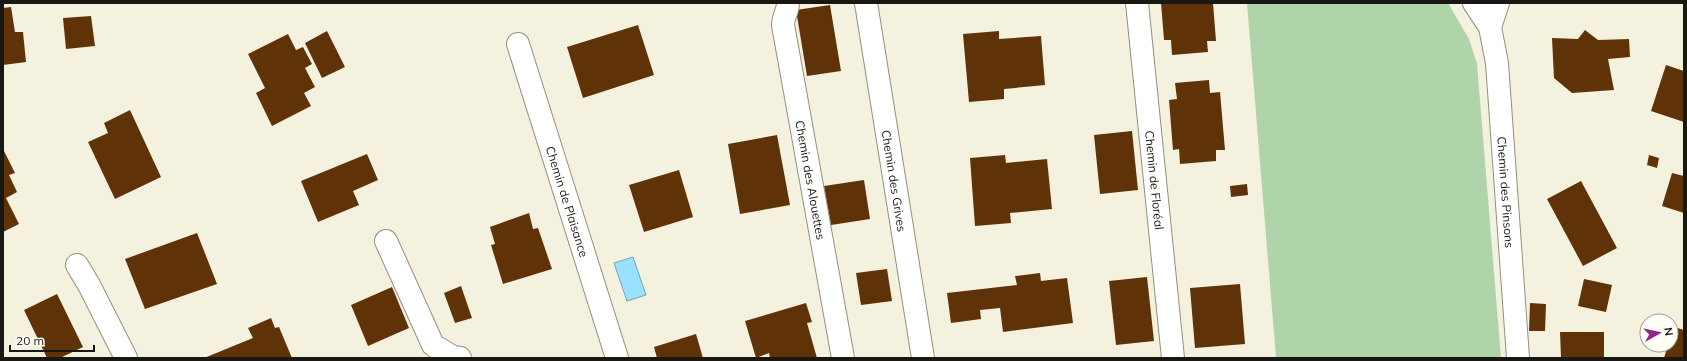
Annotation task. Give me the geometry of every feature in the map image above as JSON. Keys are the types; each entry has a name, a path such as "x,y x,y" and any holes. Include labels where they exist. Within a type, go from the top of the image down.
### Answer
{"street":[{"name":"Chemin des Alouettes","path":"788,3 788,9 783,19 783,25 843,358"},
{"name":"Chemin des Grives","path":"866,3 888,148 923,358"},
{"name":"Chemin de Floréal","path":"1137,3 1173,358"},
{"name":"Chemin des Pinsons","path":"1474,3 1490,27 1496,63 1518,358"},
{"name":"Chemin des Pinsons","path":"1490,27 1498,3"},
{"name":"Chemin de Plaisance","path":"518,44 617,358"},
{"path":"386,241 433,345 453,356 460,358"},
{"path":"77,265 89,285 126,358"}],"green space":[{"path":"1247,3 1448,3 1469,39 1477,64 1501,358 1276,358"}],"water":[{"path":"633,257 646,295 627,301 614,263"}],"building":[{"path":"1161,3 1213,3 1216,41 1207,41 1208,52 1172,55 1171,40 1164,40"},
{"path":"830,5 841,71 807,76 796,10"},
{"path":"11,7 15,32 23,32 26,62 3,65 3,8"},
{"path":"91,16 95,46 66,49 63,18"},
{"path":"638,25 654,75 583,98 567,47"},
{"path":"1585,30 1598,40 1629,39 1630,57 1608,59 1614,90 1572,93 1554,78 1552,38 1578,39"},
{"path":"327,31 345,67 322,78 305,43"},
{"path":"999,31 999,39 1041,36 1045,85 1004,89 1004,99 969,102 963,34"},
{"path":"288,34 296,50 303,47 312,64 305,68 315,87 304,93 311,106 272,126 256,93 265,88 248,54"},
{"path":"1666,65 1684,71 1684,122 1651,111"},
{"path":"1209,80 1210,93 1220,92 1225,150 1216,150 1216,161 1180,164 1179,149 1173,150 1169,100 1177,99 1175,83"},
{"path":"130,110 161,177 115,199 88,142 108,133 104,123"},
{"path":"1132,131 1138,190 1100,194 1094,135"},
{"path":"777,135 790,205 740,214 728,144"},
{"path":"3,149 15,173 9,175 17,192 6,198 19,224 3,232"},
{"path":"367,154 378,180 353,191 359,205 318,222 301,181"},
{"path":"1005,155 1006,163 1047,159 1052,209 1010,213 1011,223 975,226 970,158"},
{"path":"1649,155 1659,158 1657,168 1647,165"},
{"path":"679,170 693,217 644,232 629,185"},
{"path":"1672,173 1684,176 1684,213 1662,206"},
{"path":"864,180 870,219 831,225 824,186"},
{"path":"1581,181 1617,248 1583,266 1547,199"},
{"path":"1247,184 1248,195 1231,197 1230,186"},
{"path":"529,213 533,229 538,228 552,269 503,284 491,245 495,244 490,227"},
{"path":"197,233 217,284 145,309 125,259"},
{"path":"887,269 892,301 861,305 856,273"},
{"path":"1040,273 1041,281 1067,278 1073,323 1003,332 1000,308 980,310 981,319 951,323 947,293 1017,285 1015,276"},
{"path":"1147,277 1154,341 1116,345 1109,281"},
{"path":"1584,279 1612,285 1606,312 1578,306"},
{"path":"1240,284 1245,344 1195,348 1190,288"},
{"path":"461,286 472,318 455,323 444,293"},
{"path":"392,287 409,328 368,346 351,305"},
{"path":"57,294 83,347 60,358 47,358 24,310"},
{"path":"806,303 812,322 807,323 817,358 770,358 769,353 756,358 745,321"},
{"path":"1530,303 1546,304 1545,331 1529,331"},
{"path":"271,318 275,328 279,327 292,358 204,358 253,338 248,328"},
{"path":"1679,328 1684,330 1684,358 1664,358 1666,353 1679,353"},
{"path":"1560,332 1604,332 1604,358 1561,358"},
{"path":"696,334 703,358 657,358 654,347"}]}
